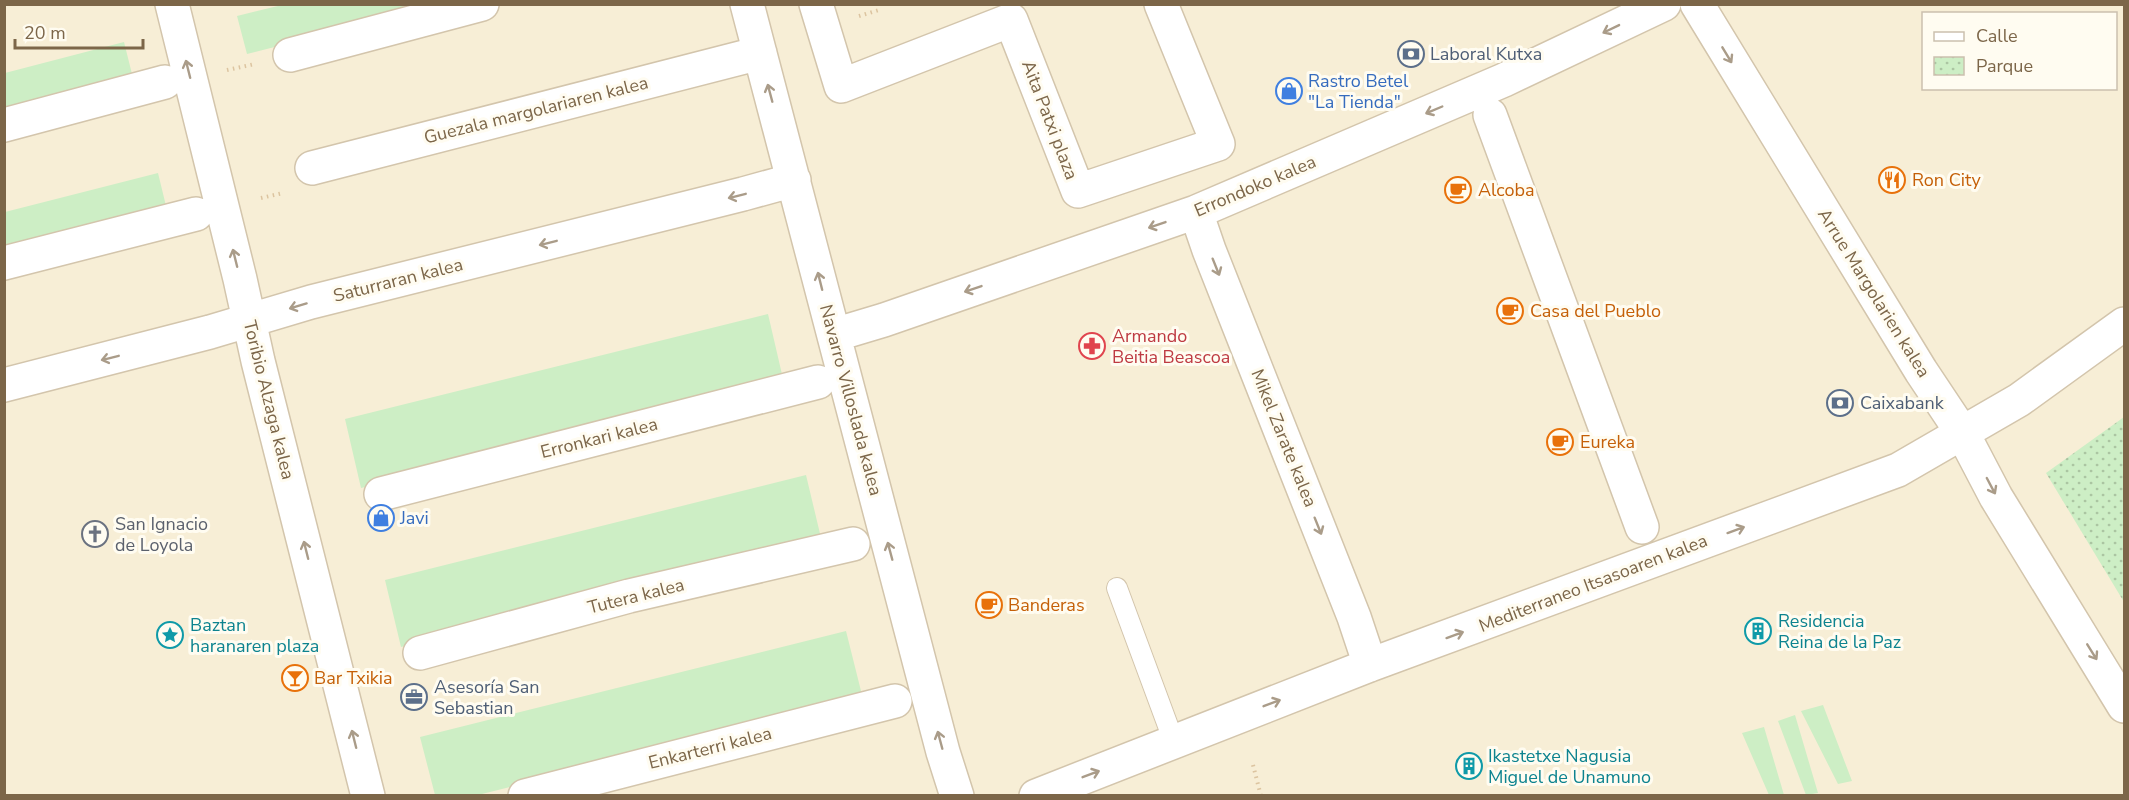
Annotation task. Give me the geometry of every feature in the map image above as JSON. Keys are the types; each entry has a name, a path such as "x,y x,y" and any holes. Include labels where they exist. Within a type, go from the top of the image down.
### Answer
{"street":[{"name":"Toribio Alzaga kalea","path":"172,4 368,795"},
{"path":"290,55 482,4"},
{"name":"Navarro Villoslada kalea","path":"747,4 943,752 957,795"},
{"name":"Aita Patxi plaza","path":"816,4 841,87 1011,20 1078,191 1218,144 1161,4"},
{"name":"Errondoko kalea","path":"834,335 884,320 1196,212 1504,80 1664,4"},
{"name":"Arrue Margolarien kalea","path":"1697,4 1921,371 1964,434 1996,497 2124,705"},
{"name":"Guezala margolariaren kalea","path":"312,168 760,52"},
{"path":"4,125 165,82"},
{"path":"1490,115 1642,527"},
{"name":"Saturraran kalea","path":"4,385 210,332 311,302 794,180"},
{"name":"Mikel Zarate kalea","path":"1196,212 1354,617 1370,665"},
{"path":"4,263 196,214"},
{"name":"Mediterraneo Itsasoaren kalea","path":"1036,795 1370,665 1898,470 1964,434 2019,400 2124,324"},
{"name":"Erronkari kalea","path":"381,494 818,381"},
{"name":"Tutera kalea","path":"420,653 629,596 853,544"},
{"name":"Enkarterri kalea","path":"525,795 895,701"}],"lane":[{"path":"1117,588 1174,742"}],"path":[{"path":"257,199 288,191"},
{"path":"1253,765 1261,795"}],"shaded area":[{"path":"5,5 2124,5 2124,795 5,795"}],"green space":[{"path":"282,5 439,5 247,54 237,16"},
{"path":"124,42 134,82 5,115 5,73"},
{"path":"158,173 167,210 5,251 5,212"},
{"path":"768,314 784,383 361,488 345,419"},
{"path":"2124,417 2124,602 2046,473"},
{"path":"806,475 822,542 401,647 385,580"},
{"path":"846,631 863,699 478,795 435,795 420,737"},
{"path":"1823,705 1852,781 1838,784 1801,711"},
{"path":"1795,715 1818,793 1806,795 1778,721"},
{"path":"1764,727 1784,795 1769,795 1742,733"}],"place":[{"name":"Laboral Kutxa","path":"1411,54"},
{"name":"Rastro Betel \"La Tienda\"","path":"1289,91"},
{"name":"Ron City","path":"1892,180"},
{"name":"Alcoba","path":"1458,190"},
{"name":"Casa del Pueblo","path":"1510,311"},
{"name":"Armando Beitia Beascoa","path":"1092,346"},
{"name":"Caixabank","path":"1840,403"},
{"name":"Eureka","path":"1560,442"},
{"name":"Javi","path":"381,518"},
{"name":"San Ignacio de Loyola","path":"95,534"},
{"name":"Banderas","path":"989,605"},
{"name":"Residencia Reina de la Paz","path":"1758,631"},
{"name":"Baztan haranaren plaza","path":"170,635"},
{"name":"Bar Txikia","path":"295,678"},
{"name":"Asesoría San Sebastian","path":"414,697"},
{"name":"Ikastetxe Nagusia Miguel de Unamuno","path":"1469,766"}]}
